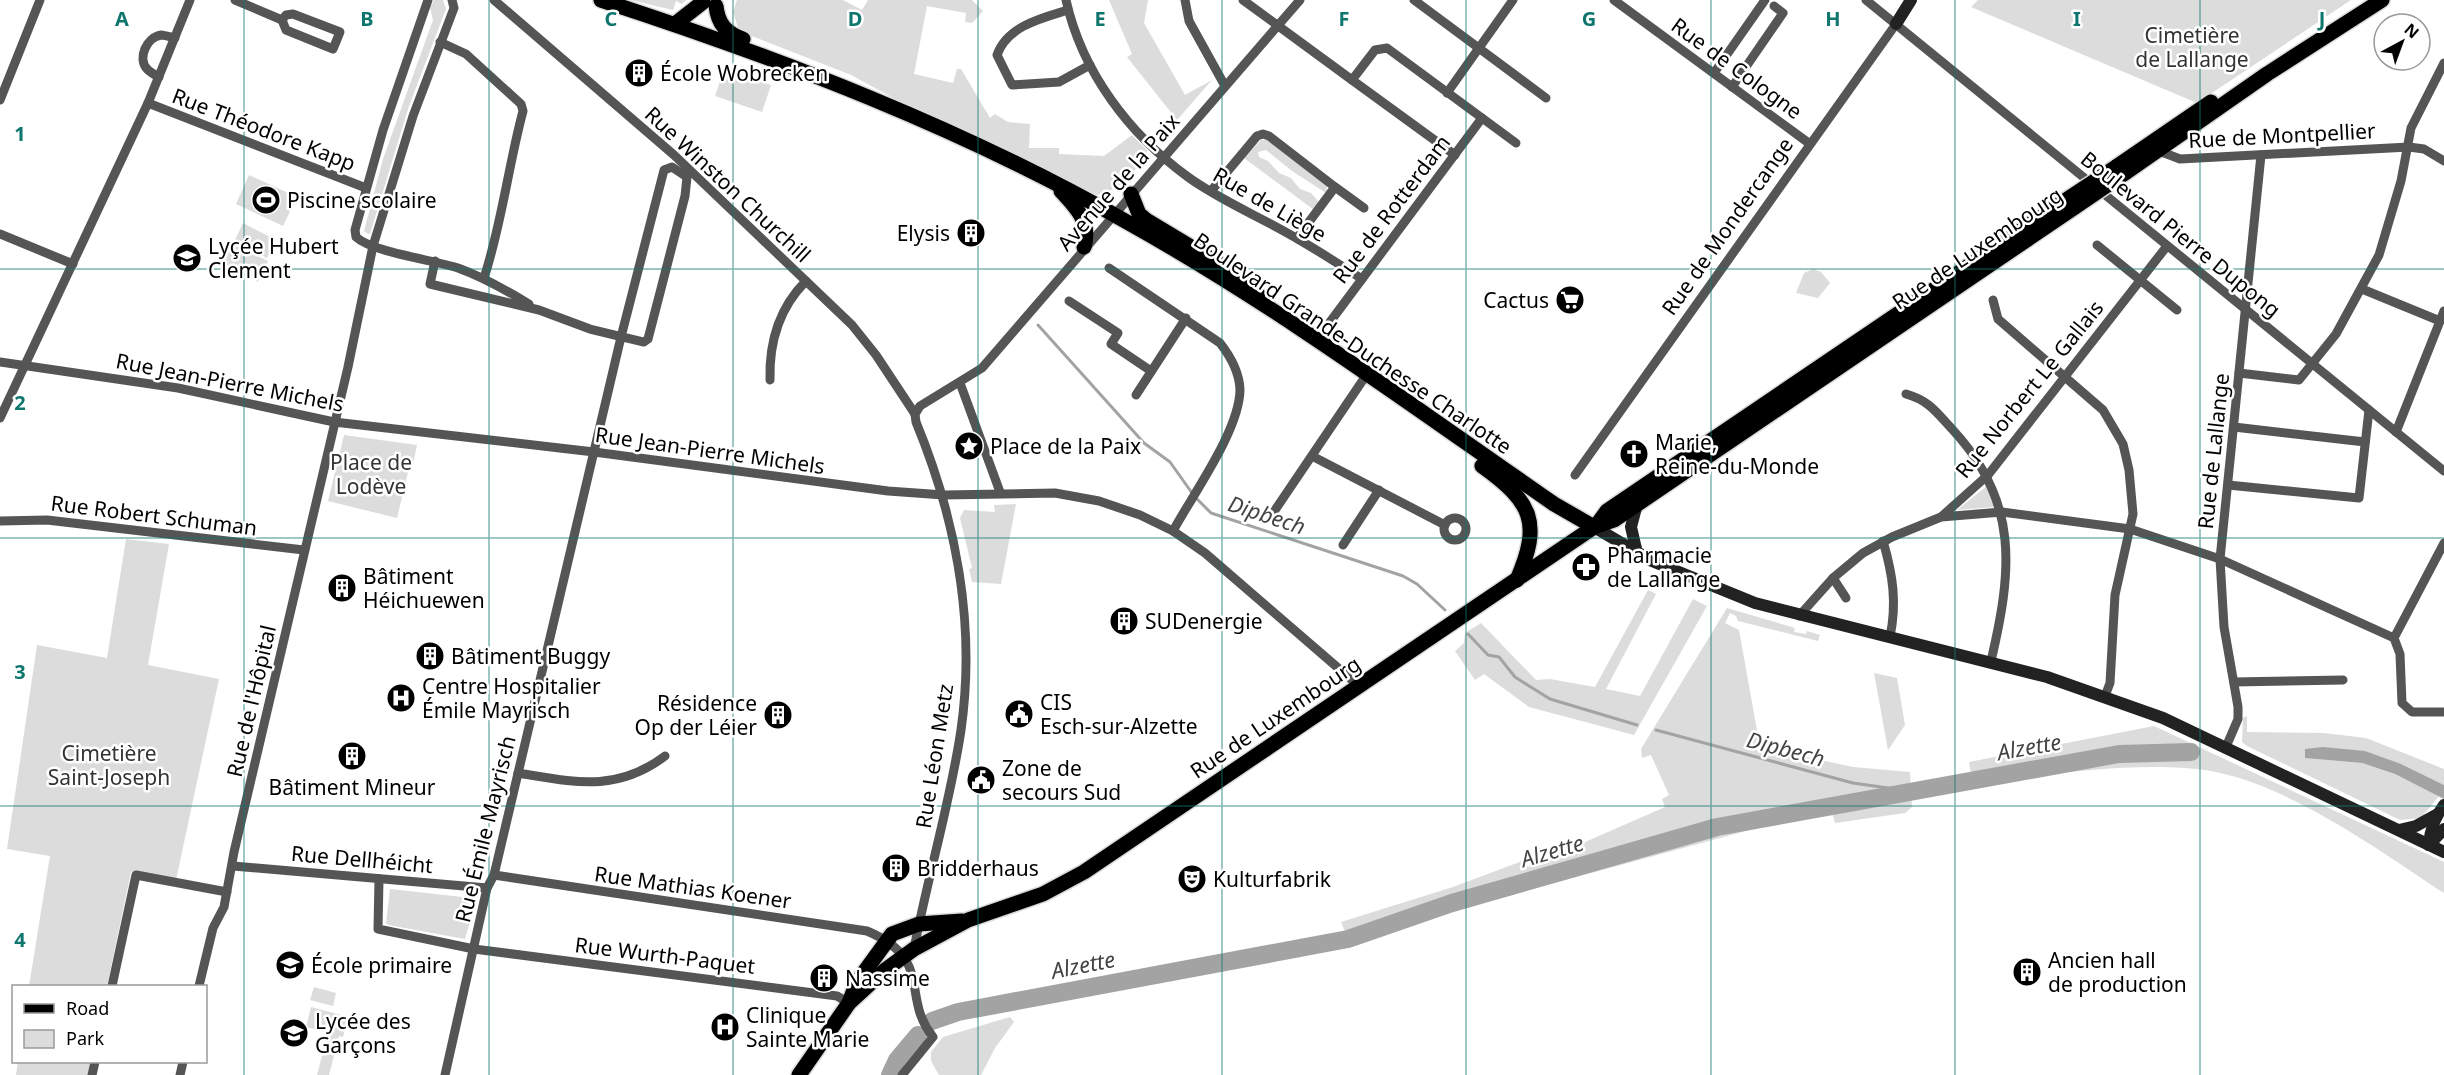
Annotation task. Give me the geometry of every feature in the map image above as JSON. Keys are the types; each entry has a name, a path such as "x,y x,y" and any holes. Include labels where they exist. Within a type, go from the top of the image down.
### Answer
{"main road":[{"name":"Boulevard Grande-Duchesse Charlotte","path":"601,0 699,32 890,106 1113,214 1275,311 1554,504 1594,527"},
{"name":"Rue de Mondercange","path":"1896,24 1911,0"},
{"name":"Rue de Luxembourg","path":"1594,527 1607,511 2120,170 2166,132 2364,0"},
{"name":"Rue de Luxembourg","path":"2120,170 2159,151 2267,74 2382,0"},
{"name":"Boulevard Grande-Duchesse Charlotte","path":"710,2 730,34 854,83 890,106"},
{"path":"675,24 710,2"},
{"path":"699,32 710,2"},
{"path":"2159,151 2166,132"},
{"path":"1055,184 1082,216 1086,228 1084,248"},
{"path":"1131,194 1138,212 1146,220 1241,277 1275,311"},
{"name":"Rue de Luxembourg","path":"968,920 1043,894 1084,872 1594,527 1614,520 2071,203"},
{"path":"1407,402 1447,441 1507,484 1521,500 1529,516 1531,543 1517,580"},
{"path":"1637,504 1631,527 1637,553"},
{"path":"1594,527 1637,553 1723,592 1798,616 1991,661 2105,696 2163,718 2444,852"},
{"path":"2399,830 2416,826 2440,810"},
{"path":"2429,845 2440,810"},
{"path":"2429,845 2444,829"},
{"path":"799,1075 849,1003 857,982 886,940 899,929 919,924 968,920"},
{"path":"849,1003 908,952 968,920"}],"street":[{"path":"0,100 40,0"},
{"path":"0,418 148,103 190,0"},
{"path":"235,0 282,20 286,30 333,49 339,32 293,14 286,15 282,20"},
{"path":"428,0 366,188 356,237 373,246 435,261 484,278 539,310"},
{"name":"Rue de l'Hôpital","path":"199,985 213,927 227,892 235,846 373,246 389,187 454,8 452,0"},
{"name":"Rue Winston Churchill","path":"494,0 674,155 852,325 876,355 915,414"},
{"name":"Rue de Liège","path":"1066,0 1090,65 1108,96 1128,122 1163,157 1189,178 1297,238 1362,279"},
{"path":"1185,0 1188,21 1225,86"},
{"path":"1244,0 1455,155"},
{"name":"Avenue de la Paix","path":"960,382 982,368 1300,0"},
{"path":"1413,0 1546,98"},
{"path":"1447,93 1513,0"},
{"name":"Rue de Cologne","path":"1614,0 1810,144"},
{"path":"1714,73 1765,0 1776,3 1784,13 1732,87"},
{"name":"Boulevard Pierre Dupong","path":"1866,0 2444,471"},
{"path":"1068,10 1022,27 1000,48 997,56 1011,85 1059,82 1090,65"},
{"name":"Rue de Mondercange","path":"1575,475 1896,24"},
{"path":"159,77 147,69 142,55 148,42 161,35 175,38"},
{"path":"440,42 466,54 521,104 523,111 508,165 496,242 484,278"},
{"path":"1352,80 1375,50 1387,48 1516,143"},
{"path":"2239,373 2299,380 2336,334 2379,255 2409,147 2411,128 2444,63"},
{"name":"Rue Théodore Kapp","path":"148,103 366,188"},
{"name":"Rue de Rotterdam","path":"1330,322 1482,118"},
{"path":"1211,191 1257,136 1263,134 1364,208"},
{"path":"2409,147 2424,149 2444,161"},
{"name":"Rue de Montpellier","path":"2159,151 2180,159 2409,147"},
{"name":"Rue de Lallange","path":"2226,747 2238,719 2221,604 2220,559 2261,155"},
{"name":"Rue Émile Mayrisch","path":"445,1075 487,888 494,876 621,337 664,170 672,167 687,177 688,184 648,339 644,342 621,337"},
{"path":"1297,238 1335,187"},
{"path":"0,234 73,264"},
{"path":"2097,245 2177,310"},
{"name":"Rue Norbert Le Gallais","path":"1941,517 1988,475 2168,246"},
{"path":"435,261 430,284 539,310 621,337"},
{"path":"1109,268 1220,343 1231,357 1240,388 1235,417 1222,446 1173,531"},
{"path":"770,380 770,358 780,317 786,303 806,281"},
{"path":"2362,289 2442,316 2396,432"},
{"path":"1993,300 1998,320 2103,410 2123,444 2132,494 2130,529 2115,595 2111,627 2110,683 2105,696"},
{"path":"1069,301 1118,333 1111,344 1151,371"},
{"path":"1136,395 1186,318"},
{"name":"Rue Jean-Pierre Michels","path":"0,362 178,388 334,422 594,452 888,491 944,495 1000,492 1055,493 1099,501 1140,515 1173,531 1205,553 1359,686"},
{"path":"1271,516 1367,374"},
{"path":"944,495 915,414 920,406 960,382 1000,492"},
{"path":"1906,394 1923,399 1958,435 1988,475 2002,512 2007,569 1991,661"},
{"path":"2228,485 2359,498 2369,410"},
{"path":"2234,427 2365,442"},
{"path":"1312,456 1445,525"},
{"path":"1343,545 1379,490"},
{"name":"Rue Léon Metz","path":"908,952 919,924 950,791 964,698 965,622 961,585 944,495"},
{"path":"1798,616 1833,578 1863,553 1883,541 1941,517 2002,512 2130,529 2220,559 2394,638 2400,654 2402,703 2412,712 2444,712"},
{"name":"Rue Robert Schuman","path":"0,521 47,520 304,550"},
{"path":"1883,541 1893,576 1895,598 1890,637"},
{"path":"2394,638 2444,543"},
{"path":"1833,578 1841,587 1846,598"},
{"path":"2234,682 2343,680"},
{"path":"518,773 584,783 604,782 634,775 665,756"},
{"name":"Rue Dellhéicht","path":"233,866 487,888"},
{"path":"112,985 136,875 227,892"},
{"name":"Rue Mathias Koener","path":"494,876 867,931 886,940"},
{"name":"Rue Wurth-Paquet","path":"379,879 378,929 474,949 826,994 837,996 849,1003"},
{"path":"886,940 908,952 921,1023 933,1037 904,1068 902,1075"}],"green space":[{"path":"434,0 443,0 446,9 409,106 370,234 368,234 364,231 383,159 433,20 430,8"},
{"path":"630,0 686,0 682,4 676,1 673,10"},
{"path":"737,0 843,0 862,10 868,0 972,0 983,11 972,23 965,22 966,13 927,6 914,74 953,83 957,69 961,69 990,118 995,114 1008,122 1030,124 1029,148 1059,148 1059,154 1104,156 1132,135 1147,150 1147,156 1119,185 1097,195 897,100 851,75 739,31 733,12"},
{"path":"1109,0 1148,0 1144,23 1185,95 1212,80 1177,120 1127,57 1132,54"},
{"name":"Cimetière de Lallange","path":"1978,0 2351,0 2197,103 1971,7"},
{"path":"724,69 771,85 762,112 715,96"},
{"path":"1261,140 1267,140 1327,186 1326,193 1292,171 1266,150 1258,152 1259,157 1268,161 1279,173 1291,178 1300,189 1311,193 1319,202 1314,210 1244,158"},
{"name":"Piscine scolaire","path":"249,175 297,197 283,226 236,204"},
{"path":"243,223 276,240 267,258 234,242"},
{"path":"230,243 268,261 258,282 220,264"},
{"path":"1813,269 1821,272 1830,283 1818,298 1796,293 1804,273"},
{"name":"Place de Lodève","path":"344,435 417,445 397,518 328,501"},
{"path":"1987,486 1994,507 1957,510"},
{"path":"1016,504 1001,584 972,582 969,569 972,568 960,518 964,510 995,512 994,505"},
{"name":"Cimetière Saint-Joseph","path":"126,539 169,544 148,665 219,679 176,880 131,872 107,985 29,985 50,856 7,849 37,645 107,658"},
{"path":"1648,590 1656,594 1606,689 1640,696 1693,599 1707,606 1634,735 1529,707 1484,674 1475,680 1455,651 1464,643 1465,633 1481,623 1536,680 1550,679 1595,687"},
{"path":"1727,608 1795,628 1794,632 1806,634 1807,631 1820,635 1818,641 1738,621 1736,616 1730,613 1725,623 1739,630 1760,747 1853,767 1910,772 1912,807 1905,813 1835,823 1831,808 1348,939 1341,922 1453,887 1525,860 1528,867 1665,807 1662,799 1669,795 1651,755 1642,758 1641,749"},
{"path":"1874,673 1897,678 1905,725 1888,750"},
{"path":"2247,716 2247,732 2324,733 2366,738 2444,769 2444,785 2401,764 2305,758 2362,763 2395,774 2439,796 2421,818 2400,820 2247,746 2242,742 2243,718"},
{"path":"2154,726 2444,862 2444,893 2325,817 2260,785 2227,775 2168,767 2112,768 1973,785 1969,762"},
{"path":"390,889 462,897 467,901 471,911 465,939 388,925 386,923"},
{"path":"314,987 336,993 333,1006 310,1000"},
{"path":"311,1007 349,1017 343,1037 339,1036 329,1075 317,1075 328,1033 306,1027"},
{"path":"1010,1017 1014,1022 995,1048 981,1075 939,1075 931,1061 931,1052 943,1037"},
{"path":"18,1063 92,1063 89,1075 16,1075"}],"shaded area":[{"path":"2323,747 2365,751 2401,764 2444,785 2444,799 2395,774 2362,763 2305,758 2305,749"}],"waterway":[{"name":"Dipbech","path":"1038,325 1144,443 1170,462 1192,493"},
{"name":"Dipbech","path":"1196,498 1211,513 1403,576 1417,584 1445,610"},
{"name":"Dipbech","path":"1468,634 1488,655 1499,657 1515,677 1550,699 1637,725"},
{"name":"Dipbech","path":"1656,730 1853,783 1909,791"},
{"name":"Alzette","path":"932,1021 958,1012 1348,939 1452,903 1717,827 2119,754 2191,752"},
{"name":"Alzette","path":"890,1075 897,1060 918,1035"}],"place":[{"name":"École Wobrecken","path":"639,73"},
{"name":"Piscine scolaire","path":"266,200"},
{"name":"Elysis","path":"971,233"},
{"name":"Lyçée Hubert Clement","path":"187,258"},
{"name":"Cactus","path":"1570,300"},
{"name":"Place de la Paix","path":"969,446"},
{"name":"Marie, Reine-du-Monde","path":"1634,454"},
{"name":"Pharmacie de Lallange","path":"1586,567"},
{"name":"Bâtiment Héichuewen","path":"342,588"},
{"name":"SUDenergie","path":"1124,621"},
{"name":"Bâtiment Buggy","path":"430,656"},
{"name":"Centre Hospitalier Émile Mayrisch","path":"401,698"},
{"name":"CIS Esch-sur-Alzette","path":"1019,714"},
{"name":"Résidence Op der Léier","path":"778,715"},
{"name":"Bâtiment Mineur","path":"352,756"},
{"name":"Zone de secours Sud","path":"981,780"},
{"name":"Bridderhaus","path":"896,868"},
{"name":"Kulturfabrik","path":"1192,879"},
{"name":"École primaire","path":"290,965"},
{"name":"Ancien hall de production","path":"2027,972"},
{"name":"Nassime","path":"824,978"},
{"name":"Clinique Sainte Marie","path":"725,1027"},
{"name":"Lycée des Garçons","path":"294,1033"}]}
